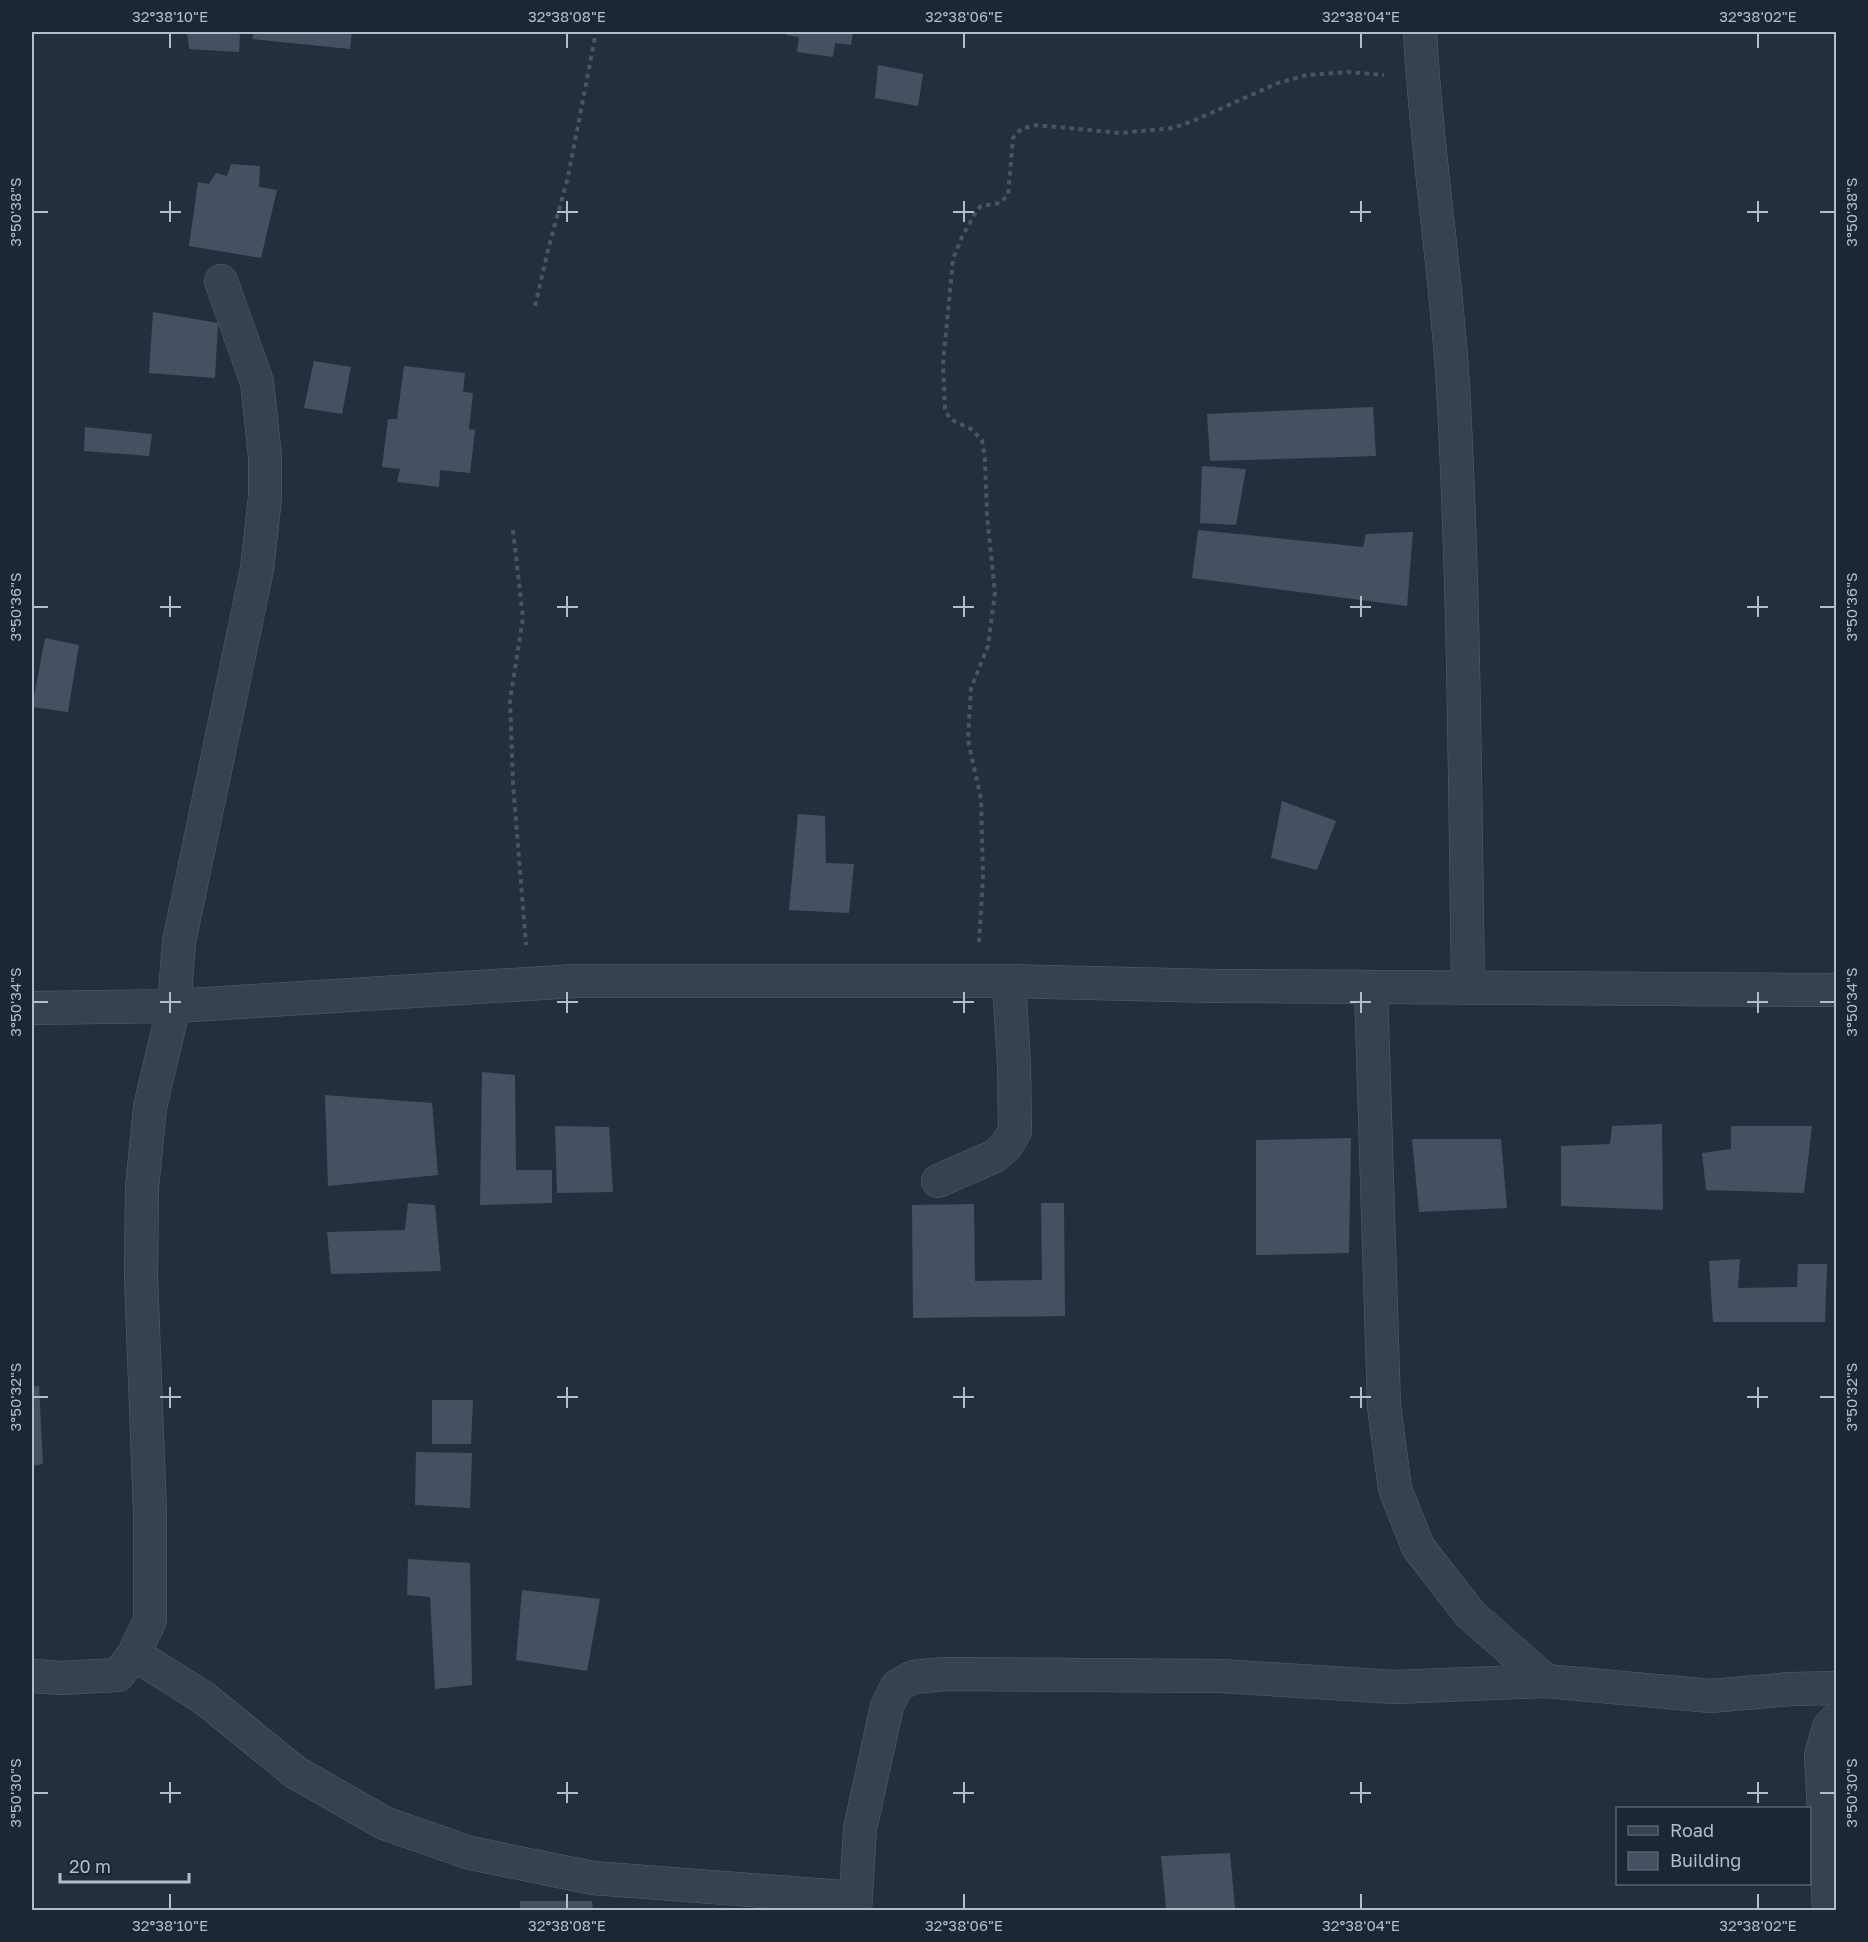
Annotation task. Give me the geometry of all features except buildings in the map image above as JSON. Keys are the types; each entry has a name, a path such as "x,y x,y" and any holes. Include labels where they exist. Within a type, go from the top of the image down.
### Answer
{"street":[{"path":"1420,32 1441,244 1454,408 1463,641 1468,988"},
{"path":"32,1676 61,1678 118,1675 134,1654 150,1620 150,1513 141,1276 142,1188 150,1107 174,1006 179,942 257,569 265,497 265,457 257,382 221,281"},
{"path":"32,1008 174,1006 575,981 1009,981 1371,988 1836,990"},
{"path":"938,1181 995,1156 1006,1146 1015,1131 1009,981"},
{"path":"1371,988 1384,1406 1395,1489 1418,1547 1470,1614 1546,1681"},
{"path":"134,1654 204,1698 295,1772 384,1823 470,1853 593,1878 855,1904 860,1829 887,1706 897,1686 913,1677 945,1674 1221,1676 1395,1687 1546,1681 1711,1696 1791,1689 1836,1688"},
{"path":"1829,1911 1832,1854 1821,1755 1829,1727 1836,1720"}],"path":[{"path":"535,306 568,177 596,32"},
{"path":"976,981 982,877 981,798 968,740 971,688 988,646 995,593 987,515 986,460 982,440 971,429 950,419 945,409 943,364 953,259 962,237 981,206 1000,203 1008,195 1013,138 1021,129 1036,125 1120,133 1162,130 1193,121 1278,83 1307,75 1348,72 1423,77"},
{"path":"513,530 523,618 510,700 513,784 528,985"}]}
